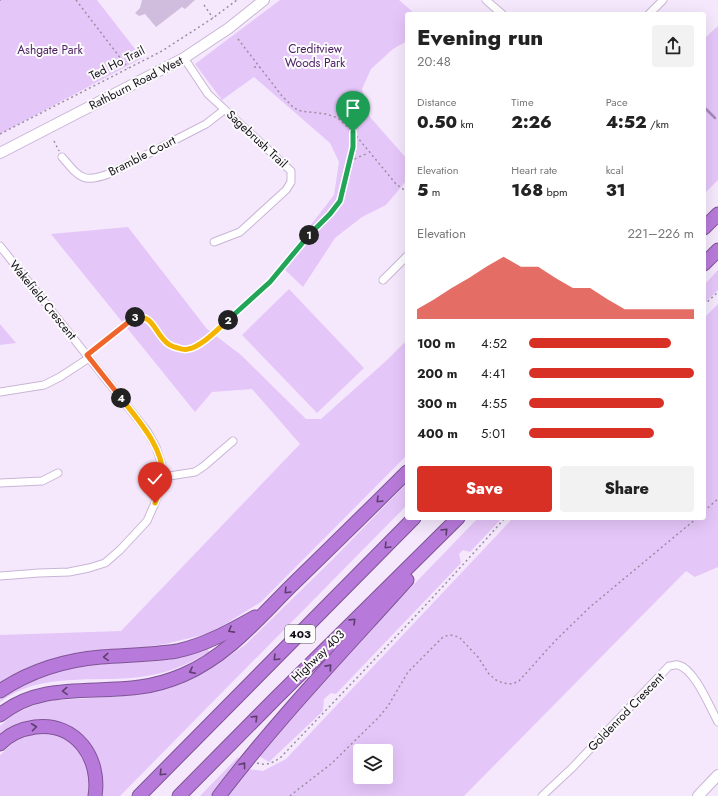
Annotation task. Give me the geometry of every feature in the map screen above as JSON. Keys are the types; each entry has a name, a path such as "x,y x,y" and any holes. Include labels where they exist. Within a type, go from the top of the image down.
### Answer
{"highway":[{"path":"706,262 718,250"},
{"path":"0,715 17,703 46,693 139,688 172,680 196,669 218,655 246,632 405,474"},
{"name":"403","path":"139,796 412,520"},
{"name":"Highway 403","path":"179,796 456,520"},
{"path":"220,796 248,759 416,571 432,545"},
{"path":"0,691 41,670 78,660 100,657 147,655 195,646 225,634 266,612"},
{"path":"0,744 8,736 32,727 46,727 67,733 83,746 94,763 96,780 95,796"}],"street":[{"name":"Rathburn Road West","path":"0,153 184,58 229,28 264,0"},
{"path":"486,0 500,12"},
{"path":"651,12 663,0"},
{"name":"Sagebrush Trail","path":"184,58 208,94 291,171 291,182 286,190 240,232 214,242"},
{"name":"Bramble Court","path":"62,157 77,174 88,179 98,178 111,173 206,124 224,110"},
{"name":"Wakefield Crescent","path":"0,246 147,431 156,447 161,462 163,477 155,503 147,520 120,550 105,563 69,572 0,576"},
{"path":"383,280 405,258"},
{"path":"0,392 44,385 60,377 88,356"},
{"path":"163,477 195,472 233,441"},
{"path":"0,483 42,481 58,473"},
{"name":"Goldenrod Crescent","path":"542,796 572,768 669,666 678,665 686,669 695,678 718,722"},
{"path":"698,796 718,775"}],"path":[{"path":"76,0 128,68"},
{"name":"Ted Ho Trail","path":"0,134 162,51 213,18 237,0"},
{"path":"204,5 213,18"},
{"path":"238,39 282,96 294,108 326,114 338,118 353,132 396,184 405,191"},
{"path":"254,67 260,67"},
{"path":"88,356 136,316 143,317 151,322 164,340 177,348 187,350 199,344 270,282 306,238 330,214 340,201 353,147 353,132"},
{"path":"54,141 62,157"},
{"path":"350,161 369,152"},
{"path":"706,303 718,292"},
{"path":"706,509 718,499"},
{"path":"248,759 263,765 273,763 280,758 390,644 503,520"},
{"path":"290,796 331,764 379,717 388,706 408,672 442,638 450,635 459,637 478,657 489,674 496,680 507,684 520,681 555,641 590,607 695,520"}],"green space":[{"name":"Ashgate Park","path":"0,0 97,0 142,58 0,134"},
{"name":"Creditview Woods Park","path":"280,0 399,0 413,12 405,12 405,42 393,49 371,69 362,89 370,117 405,157 405,182 386,205 362,217 335,238 303,287 280,265 334,195 339,162 330,143 254,77 222,100 195,64"},
{"path":"718,26 718,180 706,192 706,37"},
{"path":"128,227 207,329 241,355 306,419 321,419 405,342 405,457 261,602 211,633 165,644 133,649 94,651 64,656 35,665 0,682 0,635 121,631 300,444 252,389 212,392 195,412 51,234"},
{"path":"718,270 718,290 706,302 706,283"},
{"path":"289,289 364,368 317,413 242,335"},
{"path":"718,304 718,567 695,577 686,571 464,796 228,796 248,769 263,771 286,759 511,520 706,520 706,316"},
{"path":"0,324 16,343 0,345"},
{"path":"405,485 405,507 120,796 100,796 101,774 94,751 80,734 59,725 0,740 0,726 14,714 44,701 140,695 181,684 211,669 245,645 333,559"},
{"path":"476,520 500,520 470,552 463,550 459,554 461,563 336,694 331,693 324,699 323,711 269,762 259,756 365,635"},
{"path":"208,649 209,652 193,661 158,674 122,679 68,680 50,682 16,692 0,702 0,700 9,694 30,682 65,669 97,664 166,660 187,656"},
{"path":"36,733 56,734 78,747 87,762 91,780 88,796 0,796 0,755 15,741"},
{"path":"238,757 242,761 214,796 200,796"}],"building":[{"path":"142,0 195,0 185,9 182,7 156,27 145,14 139,16 135,13 140,8"}],"waterway":[{"path":"706,109 715,118"}],"route":[{"path":"155,503 163,477 161,462 156,447 147,431 87,355 136,316 143,317 151,322 164,340 169,344 177,348 187,350 199,344 216,330 270,282 306,238 330,214 340,201 353,147 353,132"}]}
